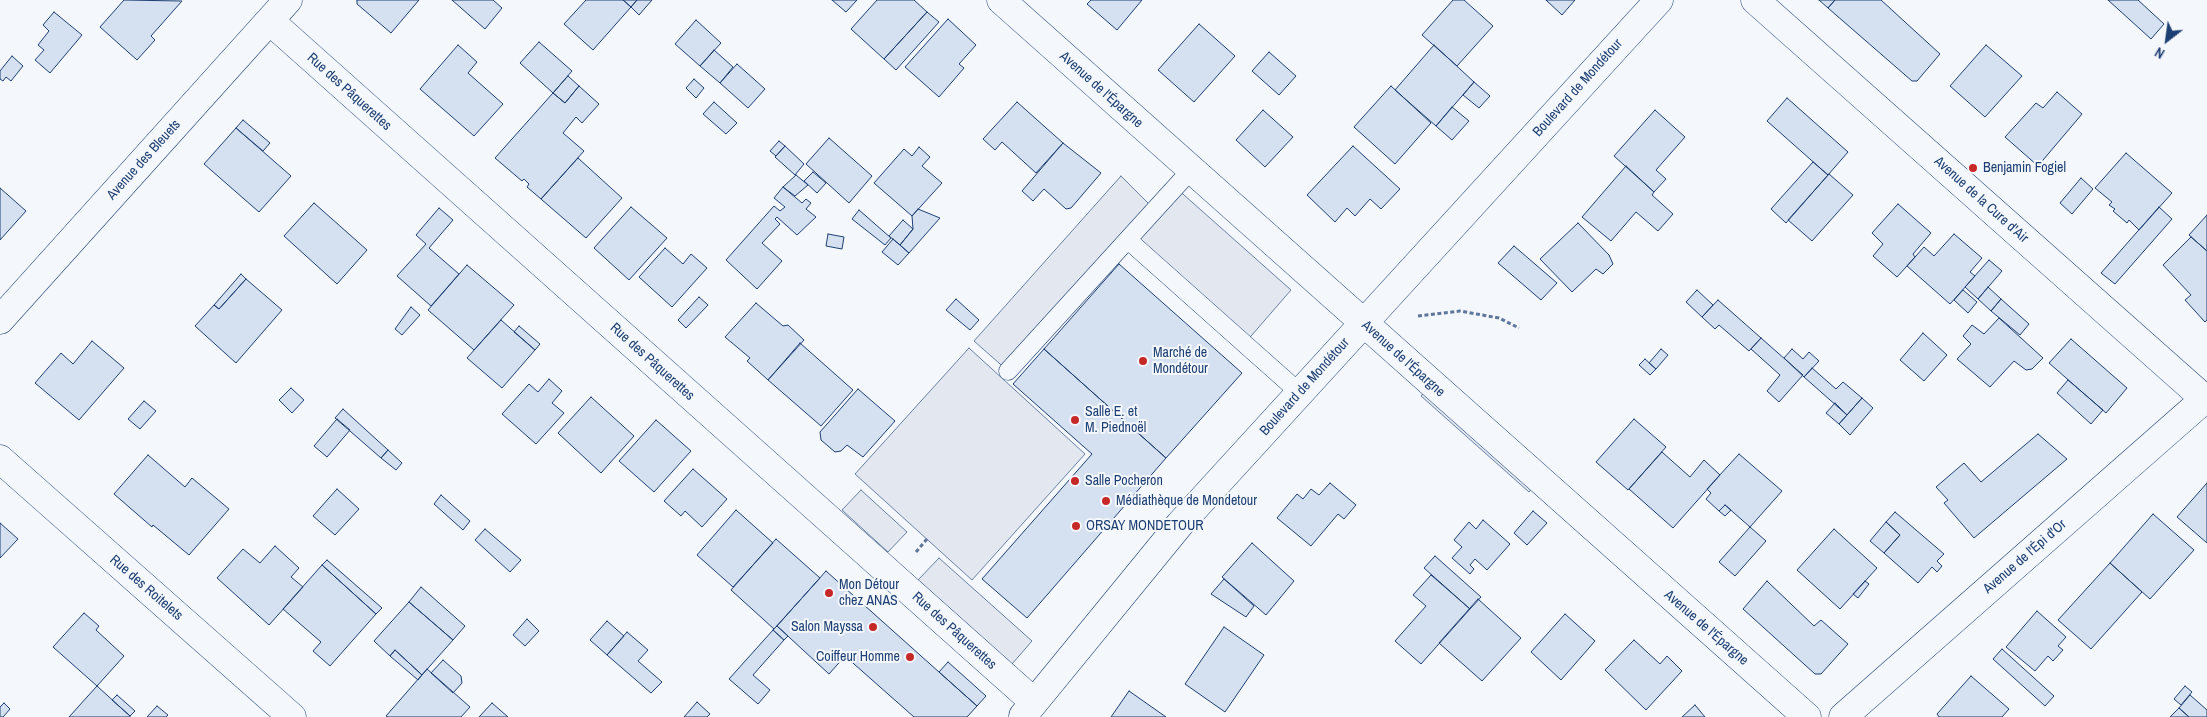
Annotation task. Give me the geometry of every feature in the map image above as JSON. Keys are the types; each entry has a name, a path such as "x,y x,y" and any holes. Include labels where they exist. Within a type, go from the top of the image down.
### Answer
{"street":[{"name":"Avenue des Bleuets","path":"0,320 288,0"},
{"name":"Avenue de l'Épargne","path":"1001,0 1807,717"},
{"name":"Boulevard de Mondétour","path":"1028,710 1180,524 1301,394 1659,0"},
{"name":"Avenue de la Cure d'Air","path":"1755,0 2206,399"},
{"name":"Rue des Pâquerettes","path":"270,21 1028,710"},
{"name":"Avenue de l'Épi d'Or","path":"1842,717 2206,399"},
{"name":"Rue des Roitelets","path":"0,459 292,717"}],"lane":[{"path":"1008,372 1191,170"},
{"path":"1128,240 1301,394"}],"path":[{"path":"1401,282 1418,295 1410,317 1460,311 1499,318 1519,328"}],"shaded area":[{"path":"1121,176 1155,210 1175,187 1291,290 1245,343 1128,240 1008,371 974,341"},
{"path":"969,348 1085,454 972,580 855,474"},
{"path":"1429,387 1537,482 1529,492 1421,396"},
{"path":"861,490 907,532 888,552 842,510"},
{"path":"939,558 1032,641 1012,664 918,580"}],"building":[{"path":"124,0 182,1 151,36 155,40 137,60 100,27"},
{"path":"357,0 419,0 391,33 357,4"},
{"path":"452,0 493,0 502,8 485,29"},
{"path":"586,0 623,0 631,7 593,50 564,24"},
{"path":"623,0 637,0 631,7"},
{"path":"637,0 652,0 639,15 631,7"},
{"path":"832,0 857,0 846,12"},
{"path":"877,0 914,0 927,12 884,59 851,29"},
{"path":"1091,0 1142,0 1117,30 1087,4"},
{"path":"1453,0 1464,0 1493,26 1457,66 1422,35"},
{"path":"1546,0 1575,0 1562,15"},
{"path":"1819,0 1835,0 1828,8"},
{"path":"1835,0 1881,0 1940,54 1917,81 1912,81 1828,8"},
{"path":"2108,0 2138,0 2164,24 2151,39"},
{"path":"54,12 82,35 50,73 35,60 44,50 38,45 49,31 43,25"},
{"path":"927,12 939,22 896,70 884,59"},
{"path":"948,19 976,45 959,64 964,68 939,97 905,67"},
{"path":"696,20 721,43 700,66 675,44"},
{"path":"1199,24 1235,56 1194,102 1158,70"},
{"path":"539,42 572,71 553,93 520,63"},
{"path":"458,45 477,62 468,73 503,104 474,136 420,89"},
{"path":"1434,45 1474,82 1436,126 1395,90"},
{"path":"1986,45 2022,76 1985,117 1950,86"},
{"path":"714,50 733,67 720,83 700,66"},
{"path":"1269,52 1296,76 1279,95 1252,71"},
{"path":"12,56 23,66 11,81 6,77 3,81 0,79 0,71"},
{"path":"737,64 765,89 748,108 720,83"},
{"path":"568,76 579,86 565,103 553,93"},
{"path":"694,79 704,88 696,98 686,88"},
{"path":"1474,82 1490,96 1479,108 1463,95"},
{"path":"579,86 599,104 582,123 576,117 563,133 584,151 541,199 527,187 529,184 524,179 522,181 495,158 553,93 565,103"},
{"path":"1391,86 1431,123 1395,164 1354,127"},
{"path":"2057,92 2082,114 2038,166 2005,137 2036,103 2043,108"},
{"path":"1787,98 1848,152 1828,175 1767,121"},
{"path":"714,102 737,123 726,134 703,114"},
{"path":"1017,102 1063,143 1036,173 1002,142 995,150 983,139"},
{"path":"1452,107 1469,121 1452,140 1436,126"},
{"path":"1263,110 1293,137 1265,167 1236,140"},
{"path":"1655,110 1685,137 1656,170 1666,179 1654,192 1614,156"},
{"path":"243,120 270,143 263,151 236,128"},
{"path":"236,128 291,176 259,212 204,164"},
{"path":"829,138 872,176 849,203 806,164"},
{"path":"779,141 785,146 776,156 770,151"},
{"path":"1063,143 1101,173 1071,208 1066,209 1044,189 1033,201 1022,191"},
{"path":"785,146 804,164 795,175 775,157"},
{"path":"1353,146 1400,189 1381,209 1370,199 1355,216 1347,208 1335,222 1307,195"},
{"path":"919,147 930,157 922,166 942,183 912,216 874,183 904,149 912,156"},
{"path":"2126,153 2172,193 2139,230 2129,220 2127,223 2113,211 2115,209 2109,205 2112,202 2095,188"},
{"path":"578,158 622,198 586,238 541,199"},
{"path":"1813,162 1828,175 1786,223 1771,209"},
{"path":"1626,166 1654,192 1652,195 1673,214 1658,231 1636,212 1611,241 1582,217"},
{"path":"813,172 826,183 817,193 804,181"},
{"path":"1829,174 1853,195 1812,241 1788,220"},
{"path":"796,175 808,185 795,196 783,187"},
{"path":"2081,178 2093,189 2072,214 2060,203"},
{"path":"783,187 802,203 806,199 811,203 806,209 816,217 797,235 777,217 775,219 780,224 762,243 782,261 757,289 726,260 774,206 780,211 785,207 774,198"},
{"path":"0,188 26,211 0,240"},
{"path":"314,203 367,250 337,284 284,236"},
{"path":"1898,204 1931,233 1913,254 1915,257 1897,277 1873,256 1883,244 1872,233"},
{"path":"631,207 667,238 629,280 594,248"},
{"path":"2159,207 2172,219 2115,284 2101,273"},
{"path":"439,208 453,220 429,248 459,274 431,306 397,276 426,244 416,235"},
{"path":"918,209 940,218 909,253 900,245 913,229 912,216"},
{"path":"859,210 891,238 885,245 852,219"},
{"path":"2207,215 2207,251 2189,235"},
{"path":"903,220 913,229 900,245 889,236"},
{"path":"1578,223 1609,255 1613,264 1603,274 1596,269 1572,292 1540,259"},
{"path":"828,234 844,237 842,249 826,246"},
{"path":"1954,234 1982,258 1970,272 1975,276 1950,304 1907,266 1924,247 1934,256"},
{"path":"2191,237 2207,251 2207,320 2205,322 2185,300 2191,295 2163,265"},
{"path":"893,239 909,253 898,265 882,252"},
{"path":"1514,246 1557,283 1541,300 1498,263"},
{"path":"665,248 683,264 691,254 707,268 672,307 639,277"},
{"path":"1989,260 2002,271 1978,299 1965,287"},
{"name":"Marché de Mondétour","path":"1119,264 1242,373 1166,458 1044,349"},
{"path":"467,265 514,305 474,350 428,310"},
{"path":"241,274 246,279 219,309 214,305"},
{"path":"246,279 282,310 236,363 195,326 214,305 219,309"},
{"path":"1988,287 2001,299 1991,311 1978,299"},
{"path":"1697,290 1713,305 1702,317 1686,302"},
{"path":"1963,290 1977,302 1968,313 1954,300"},
{"path":"699,297 708,305 686,328 678,320"},
{"path":"956,299 979,320 970,330 946,310"},
{"path":"2001,299 2029,324 2020,335 1991,311"},
{"path":"1718,300 1761,338 1749,351 1719,325 1715,329 1702,317"},
{"path":"756,303 783,326 788,325 804,340 768,380 747,361 750,358 725,337"},
{"path":"411,307 420,315 402,335 395,329"},
{"path":"1999,318 2043,358 2032,369 2026,370 2014,361 1990,387 1957,359 1971,344 1963,336 1972,325 1984,334"},
{"path":"501,320 535,350 502,388 467,358"},
{"path":"519,326 540,344 535,350 514,332"},
{"path":"1923,333 1947,355 1924,381 1900,360"},
{"path":"1761,338 1803,375 1779,402 1767,391 1780,375 1751,349"},
{"path":"2071,339 2127,388 2106,413 2049,363"},
{"path":"92,341 124,368 79,420 35,383 61,353 73,364"},
{"path":"800,343 853,390 821,426 768,380"},
{"path":"1044,349 1166,458 1027,618 982,579 1092,454 1013,384"},
{"path":"1661,349 1668,355 1656,369 1649,363"},
{"path":"1792,349 1803,359 1809,352 1819,361 1804,377 1784,358"},
{"path":"1645,359 1656,369 1650,375 1639,365"},
{"path":"1812,368 1836,389 1843,382 1862,398 1847,415 1804,377"},
{"path":"549,379 562,391 552,403 564,413 536,444 502,414 529,384 538,392"},
{"path":"2068,380 2103,410 2091,424 2057,393"},
{"path":"291,388 304,400 292,413 279,400"},
{"path":"858,389 895,421 863,457 847,445 841,451 835,452 821,440 820,432"},
{"path":"591,397 634,436 601,473 558,433"},
{"path":"1862,398 1873,408 1850,435 1839,424"},
{"path":"144,401 156,411 140,429 128,419"},
{"path":"1835,403 1847,415 1839,424 1826,413"},
{"path":"343,409 388,450 381,458 335,418"},
{"path":"337,419 350,430 327,457 314,446"},
{"path":"1634,419 1666,447 1628,490 1596,462"},
{"path":"656,420 691,451 654,492 619,461"},
{"path":"2038,434 2067,459 1974,538 1944,503 1948,500 1936,487 1964,463 1981,482"},
{"path":"388,450 402,463 396,470 381,458"},
{"path":"1662,452 1690,477 1704,460 1720,475 1673,528 1629,489"},
{"path":"1739,454 1782,491 1750,527 1725,505 1719,511 1706,499 1711,493 1707,489"},
{"path":"148,455 185,487 192,478 229,509 189,555 153,525 152,527 114,494"},
{"path":"693,469 727,499 702,527 685,511 681,516 664,501"},
{"path":"1330,483 1356,505 1344,519 1338,514 1311,546 1277,518 1297,494 1303,499 1311,489 1319,495"},
{"path":"2207,483 2207,543 2177,517"},
{"path":"337,489 359,509 335,535 313,516"},
{"path":"441,495 470,521 463,530 434,504"},
{"path":"1725,505 1731,510 1725,516 1719,511"},
{"path":"736,510 773,543 733,587 697,555"},
{"path":"1533,511 1547,523 1527,545 1514,533"},
{"path":"1895,512 1944,554 1937,561 1942,566 1937,572 1932,567 1918,583 1884,553 1900,535 1886,522"},
{"path":"2153,514 2194,550 2150,599 2110,563"},
{"path":"1483,520 1510,544 1487,570 1475,559 1470,565 1474,569 1470,574 1452,558 1462,547 1454,540 1469,522 1476,529"},
{"path":"1886,522 1900,535 1884,553 1870,541"},
{"path":"0,523 18,539 0,558"},
{"path":"1750,527 1766,541 1735,576 1719,562"},
{"path":"485,529 521,560 510,572 475,540"},
{"path":"1834,529 1877,568 1840,609 1797,570"},
{"path":"776,539 820,578 774,629 731,590"},
{"path":"1252,543 1294,581 1266,615 1222,577"},
{"path":"275,546 299,568 291,577 303,587 269,625 217,578 243,549 260,563"},
{"path":"1435,556 1481,597 1470,609 1424,568"},
{"path":"327,560 382,608 376,614 322,565"},
{"path":"2110,563 2142,592 2091,649 2058,620"},
{"path":"322,565 376,614 330,666 313,651 321,642 283,609"},
{"path":"826,571 977,706 967,717 914,717 845,656 829,674 777,626"},
{"path":"1431,575 1470,609 1421,664 1395,641 1426,606 1413,595"},
{"path":"1224,579 1254,606 1246,617 1211,594"},
{"path":"1767,581 1814,626 1821,620 1848,644 1821,674 1815,674 1743,609"},
{"path":"1865,581 1869,584 1858,598 1853,594"},
{"path":"421,587 465,626 453,640 409,602"},
{"path":"1478,599 1521,638 1482,681 1439,643"},
{"path":"409,602 453,640 422,675 395,650 390,656 374,641"},
{"path":"2037,611 2066,637 2058,646 2063,650 2053,661 2048,656 2035,671 2006,647"},
{"path":"84,613 99,626 96,630 124,656 97,686 53,647"},
{"path":"1565,614 1595,641 1561,680 1531,652"},
{"path":"527,619 539,631 525,646 513,635"},
{"path":"607,621 624,636 607,655 590,640"},
{"path":"777,626 788,636 784,640 773,630"},
{"path":"1224,627 1264,655 1225,712 1185,684"},
{"path":"773,630 784,640 753,675 770,690 758,704 729,679"},
{"path":"627,632 648,650 638,661 662,682 651,693 607,655"},
{"path":"1634,640 1660,664 1667,656 1682,671 1646,710 1605,670"},
{"path":"2002,649 2054,696 2045,706 1993,659"},
{"path":"395,650 422,675 418,680 390,656"},
{"path":"443,660 461,676 462,683 453,693 431,673"},
{"path":"948,662 986,696 977,706 939,672"},
{"path":"427,669 470,707 461,717 386,716"},
{"path":"1971,676 2009,709 2002,717 1939,717 1937,714"},
{"path":"97,686 130,716 130,717 69,717"},
{"path":"2185,686 2192,692 2181,705 2174,699"},
{"path":"1129,691 1166,717 1111,717"},
{"path":"117,695 135,711 130,716 112,700"},
{"path":"2190,695 2207,710 2207,717 2189,717 2179,708"},
{"path":"697,702 710,714 707,717 684,717"},
{"path":"4,703 10,709 3,717 0,717 0,707"},
{"path":"492,703 508,717 479,717"},
{"path":"1695,705 1705,717 1682,717"},
{"path":"157,706 168,715 166,717 147,717"},
{"path":"2179,708 2189,717 2170,717"}],"place":[{"name":"Benjamin Fogiel","path":"1973,168"},
{"name":"Marché de Mondétour","path":"1143,361"},
{"name":"Salle E. et M. Piednoël","path":"1075,420"},
{"name":"Salle Pocheron","path":"1075,481"},
{"name":"Médiathèque de Mondetour","path":"1106,501"},
{"name":"ORSAY MONDETOUR","path":"1076,526"},
{"name":"Mon Détour chez ANAS","path":"829,593"},
{"name":"Salon Mayssa","path":"873,627"},
{"name":"Coiffeur Homme","path":"910,657"}]}
